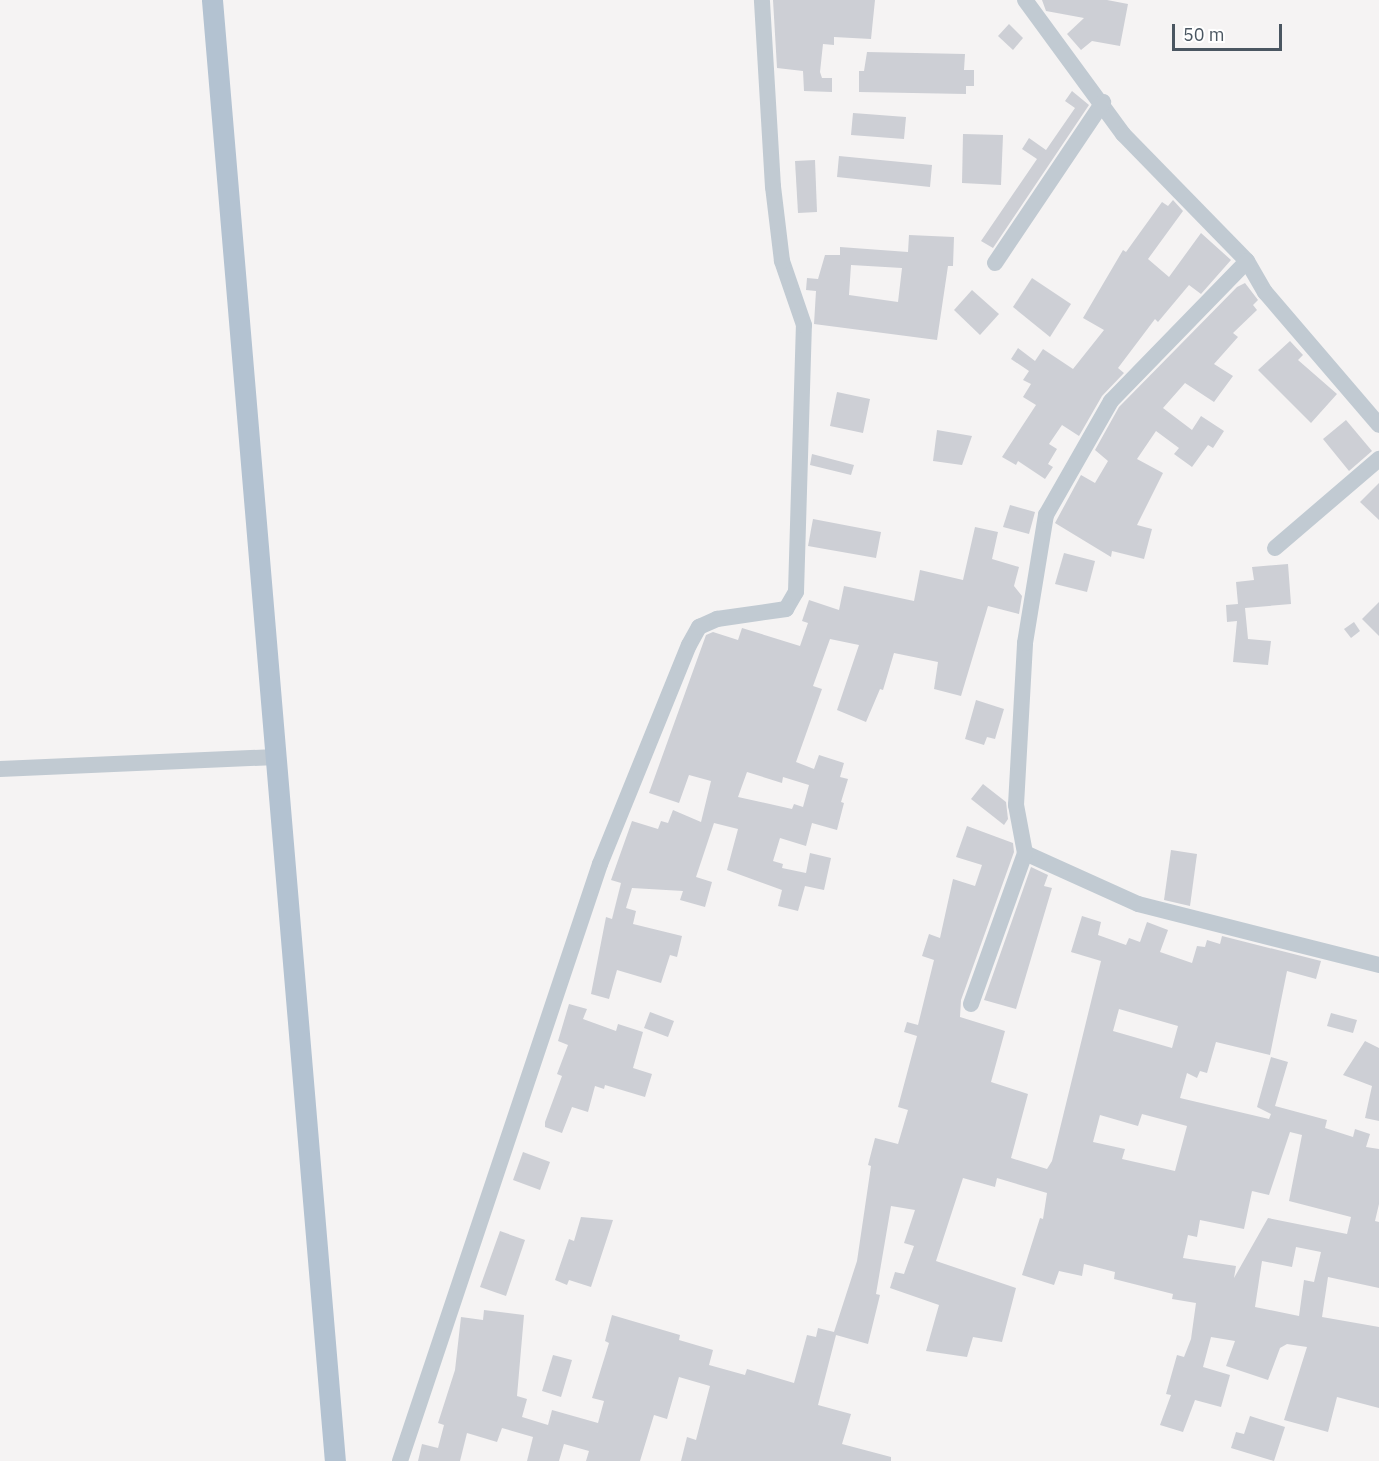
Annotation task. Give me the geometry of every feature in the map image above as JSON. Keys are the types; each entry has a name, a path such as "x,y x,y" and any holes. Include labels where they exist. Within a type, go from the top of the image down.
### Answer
{"main road":[{"path":"212,0 334,1461"}],"street":[{"path":"400,1461 600,864 689,645 699,627 717,619 786,609 796,592 804,325 782,261 762,0"},
{"path":"1025,0 1103,102 1124,134 1247,261 1265,292 1379,425"},
{"path":"995,263 1103,102"},
{"path":"970,1004 1025,853 1016,805 1025,643 1047,515 1111,401 1247,261"},
{"path":"1275,548 1379,459"},
{"path":"0,769 276,757"},
{"path":"1025,853 1138,904 1379,965"}],"building":[{"path":"773,0 875,0 871,39 834,37 834,45 823,44 820,72 822,78 832,78 832,92 804,91 803,71 777,68"},
{"path":"1042,0 1107,0 1128,4 1120,46 1092,41 1081,50 1067,34 1084,18 1046,11"},
{"path":"1009,24 1023,38 1013,50 998,36"},
{"path":"867,52 965,54 964,70 974,70 974,86 966,86 966,94 859,92 859,71 864,71"},
{"path":"1072,91 1089,105 993,248 981,241 1037,159 1022,149 1029,138 1046,150 1075,108 1065,101"},
{"path":"853,113 906,117 904,139 851,135"},
{"path":"963,134 1003,135 1001,185 962,183"},
{"path":"839,156 932,165 930,187 837,177"},
{"path":"815,160 817,212 798,213 795,161"},
{"path":"1173,200 1183,211 1148,259 1169,277 1201,233 1231,260 1201,294 1189,285 1158,322 1155,319 1118,368 1124,373 1102,396 1079,436 1062,425 1049,444 1057,449 1048,464 1053,467 1045,479 1018,461 1016,465 1002,457 1036,405 1023,397 1031,384 1023,380 1029,371 1011,359 1018,348 1035,361 1043,349 1073,369 1104,330 1083,318 1123,250 1126,252 1162,202 1168,206"},
{"path":"909,235 954,237 953,266 948,266 937,340 814,324 816,291 806,290 807,278 818,279 825,255 840,255 840,247 908,252","holes":["851,265 902,268 898,302 849,295"]},
{"path":"1032,278 1071,304 1050,337 1013,307"},
{"path":"1245,283 1258,300 1253,305 1257,310 1233,333 1238,337 1214,364 1233,376 1214,402 1185,383 1163,408 1192,430 1201,416 1224,431 1213,448 1208,445 1192,467 1174,454 1179,448 1156,431 1137,459 1163,473 1137,525 1152,529 1144,559 1112,551 1111,557 1055,523 1081,475 1095,483 1108,461 1095,450 1119,407 1237,287"},
{"path":"972,290 999,314 980,335 954,310"},
{"path":"1290,341 1303,355 1298,360 1337,394 1311,423 1258,370"},
{"path":"837,392 870,399 863,433 830,426"},
{"path":"1346,420 1372,451 1349,471 1323,439"},
{"path":"937,430 972,436 962,465 933,461"},
{"path":"812,454 854,465 851,475 810,465"},
{"path":"1379,483 1379,520 1360,502"},
{"path":"1010,505 1035,512 1029,534 1003,527"},
{"path":"813,519 881,532 876,558 808,546"},
{"path":"975,527 998,532 992,559 1019,567 1014,586 1022,596 1019,614 988,606 961,696 934,689 938,662 894,653 883,690 880,689 866,722 837,710 859,645 830,639 813,686 822,689 796,762 814,769 819,755 844,763 840,777 848,779 841,802 844,803 837,830 812,823 806,846 780,838 773,861 783,864 782,868 806,873 810,853 831,858 824,890 805,886 798,911 778,906 782,890 727,870 738,829 714,823 696,877 712,882 705,907 680,900 683,891 632,888 626,908 636,911 633,924 682,936 677,957 670,955 661,983 617,970 609,999 591,994 606,917 612,919 621,883 611,880 632,821 658,829 661,821 668,823 673,810 701,822 711,781 689,775 679,803 649,793 706,635 713,632 738,640 742,628 800,646 808,623 802,621 809,600 839,610 844,586 914,601 920,570 963,580","holes":["747,772 782,783 783,777 809,785 803,807 794,804 792,809 738,797"]},
{"path":"1064,553 1095,561 1087,592 1055,584"},
{"path":"1288,564 1291,604 1245,608 1248,639 1271,641 1268,665 1233,662 1237,621 1227,622 1226,605 1238,604 1236,582 1254,580 1252,567"},
{"path":"1379,602 1379,636 1362,619"},
{"path":"1354,622 1360,631 1351,638 1344,629"},
{"path":"976,700 1004,709 995,739 987,737 984,745 965,739"},
{"path":"983,784 1006,802 1008,819 1004,825 971,799"},
{"path":"967,826 1013,843 1014,852 961,1000 960,1017 1005,1031 991,1082 1028,1094 1011,1158 1047,1169 1052,1161 1101,961 1071,952 1082,916 1101,922 1098,935 1126,945 1129,938 1140,942 1147,922 1168,930 1160,952 1192,963 1197,946 1205,947 1207,940 1220,944 1222,936 1321,961 1316,979 1287,971 1270,1055 1216,1042 1207,1073 1200,1071 1197,1078 1187,1073 1180,1098 1269,1119 1271,1114 1257,1107 1271,1057 1288,1062 1275,1106 1327,1120 1325,1128 1353,1137 1355,1129 1370,1134 1366,1147 1379,1149 1379,1204 1375,1221 1379,1222 1379,1288 1328,1277 1322,1317 1379,1327 1379,1408 1337,1397 1328,1432 1284,1420 1307,1347 1287,1344 1280,1348 1268,1380 1226,1366 1235,1341 1211,1337 1203,1367 1230,1375 1221,1407 1195,1400 1183,1432 1160,1425 1171,1395 1166,1394 1177,1355 1184,1357 1191,1339 1196,1303 1172,1299 1173,1294 1114,1279 1115,1272 1084,1264 1082,1276 1059,1271 1054,1285 1022,1275 1040,1218 1043,1219 1047,1193 997,1178 995,1187 963,1178 936,1261 1016,1288 1002,1342 973,1337 967,1357 926,1351 939,1305 890,1288 895,1272 904,1274 914,1246 904,1243 915,1210 891,1206 876,1294 880,1295 868,1344 836,1335 818,1405 851,1414 842,1444 891,1457 891,1461 681,1461 687,1437 696,1440 710,1386 679,1377 667,1419 654,1415 640,1461 586,1461 589,1451 564,1444 559,1461 527,1461 533,1437 502,1428 497,1442 467,1433 460,1461 418,1461 422,1444 438,1448 444,1425 438,1423 455,1370 461,1317 483,1320 484,1310 524,1315 517,1396 527,1399 522,1417 548,1425 552,1410 598,1423 604,1401 592,1398 609,1343 605,1341 612,1315 680,1335 679,1340 713,1350 709,1365 745,1375 747,1369 794,1383 807,1335 816,1337 818,1328 834,1332 857,1261 871,1166 868,1165 875,1138 898,1144 908,1110 898,1107 917,1036 904,1032 907,1022 918,1025 934,960 922,956 929,934 940,938 953,879 975,886 982,865 956,857","holes":["1119,1009 1178,1026 1172,1048 1113,1031","1142,1114 1187,1126 1175,1171 1122,1159 1125,1149 1093,1142 1100,1115 1138,1126","1290,1132 1302,1135 1289,1201 1351,1217 1347,1234 1268,1218 1234,1278 1236,1266 1183,1258 1188,1235 1197,1237 1200,1220 1244,1229 1252,1191 1269,1195","1296,1247 1321,1252 1314,1282 1304,1280 1299,1316 1255,1307 1262,1261 1292,1267"]},
{"path":"1171,850 1197,854 1190,906 1164,900"},
{"path":"1031,867 1048,875 1044,886 1052,888 1016,1009 984,1000"},
{"path":"569,1004 587,1009 583,1019 616,1031 618,1024 643,1032 633,1068 652,1074 645,1097 605,1085 604,1089 595,1086 588,1112 572,1107 562,1133 545,1127 545,1122 562,1076 557,1074 568,1045 558,1041"},
{"path":"650,1012 674,1021 668,1037 644,1028"},
{"path":"1331,1013 1357,1020 1353,1033 1327,1026"},
{"path":"1365,1041 1379,1048 1379,1121 1365,1118 1372,1086 1343,1075"},
{"path":"523,1152 550,1162 540,1190 513,1180"},
{"path":"581,1217 613,1220 591,1287 569,1280 567,1285 555,1280 569,1239 574,1241"},
{"path":"500,1231 525,1240 506,1296 480,1287"},
{"path":"553,1355 572,1360 561,1397 542,1391"},
{"path":"1250,1416 1285,1427 1274,1461 1231,1448 1236,1432 1244,1434"}]}
